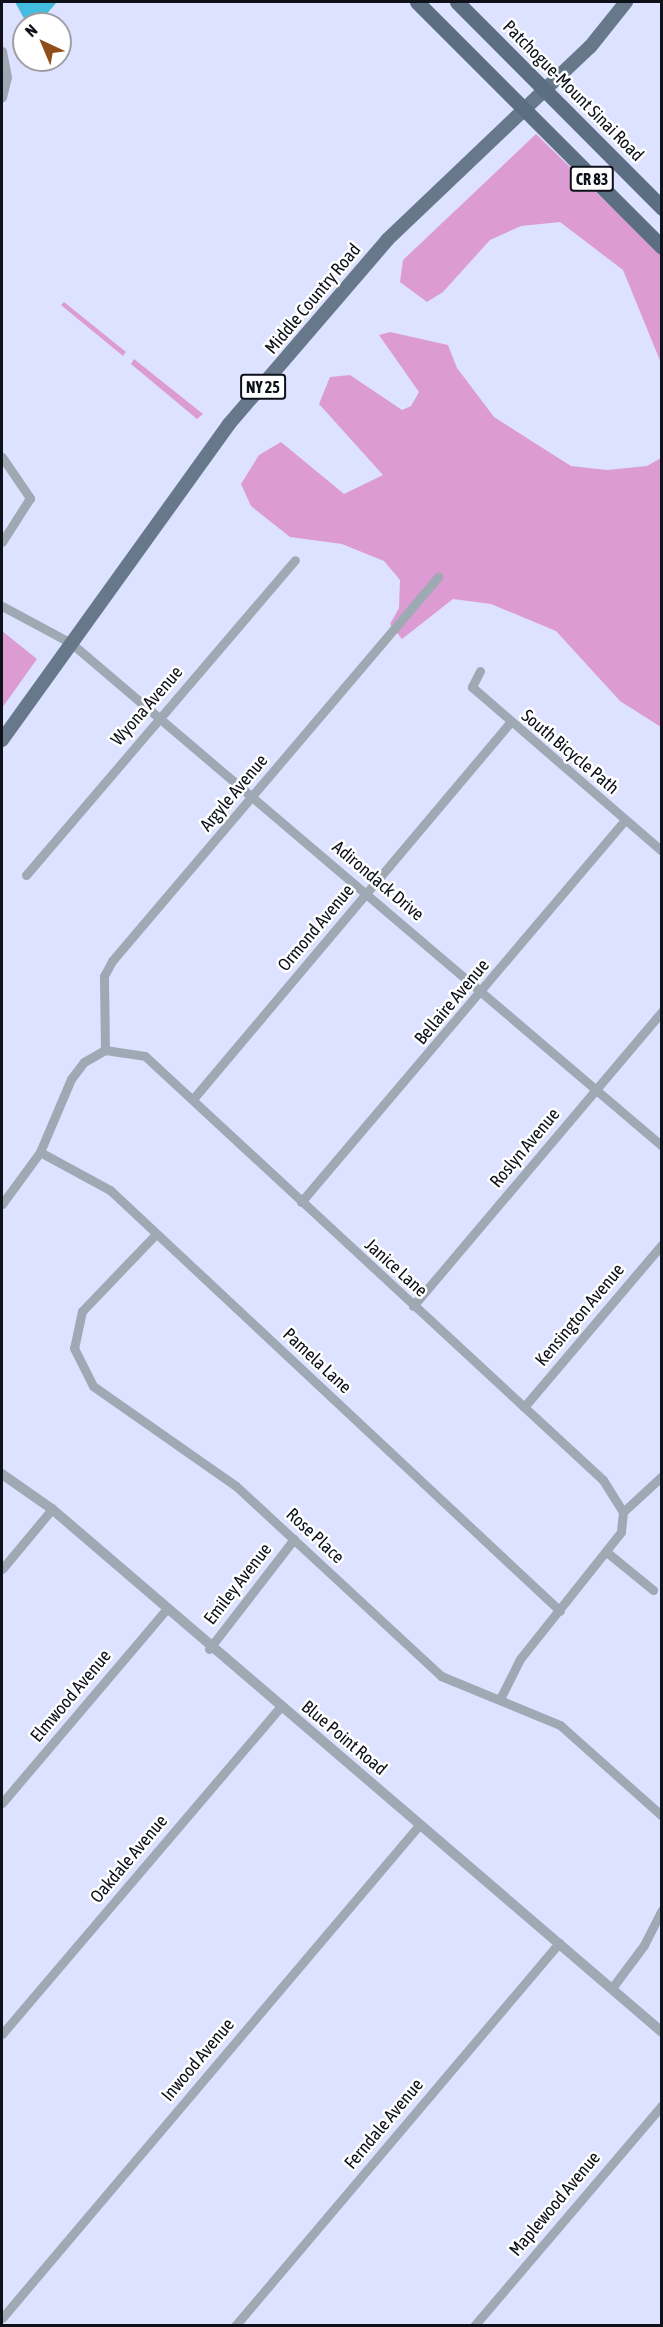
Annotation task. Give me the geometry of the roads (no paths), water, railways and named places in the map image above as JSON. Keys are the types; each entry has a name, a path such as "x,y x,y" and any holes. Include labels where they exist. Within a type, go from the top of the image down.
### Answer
{"highway":[{"name":"CR 83","path":"417,2 662,247"},
{"name":"Patchogue-Mount Sinai Road","path":"457,2 662,208"}],"main road":[{"name":"Middle Country Road","path":"2,740 229,424 387,240 590,47 626,2"}],"street":[{"path":"2,51 7,77 2,97"},
{"path":"2,457 30,498 2,542"},
{"name":"Wyona Avenue","path":"26,875 158,717 294,561"},
{"name":"Argyle Avenue","path":"105,1050 104,976 112,961 438,577"},
{"name":"Adirondack Drive","path":"2,606 71,643 662,1146"},
{"name":"South Bicycle Path","path":"480,671 472,687 510,723 662,851"},
{"name":"Ormond Avenue","path":"193,1099 510,723"},
{"name":"Bellaire Avenue","path":"302,1202 483,992 625,820"},
{"name":"Roslyn Avenue","path":"413,1306 662,1011"},
{"path":"2,1204 40,1152 71,1079 105,1050"},
{"name":"Janice Lane","path":"105,1050 145,1056 603,1480 624,1512"},
{"name":"Pamela Lane","path":"40,1152 91,1176 560,1611"},
{"name":"Rose Place","path":"155,1235 82,1311 74,1332 77,1363 93,1386 236,1486 441,1676 469,1691 501,1697 560,1725 662,1816"},
{"name":"Kensington Avenue","path":"524,1407 662,1244"},
{"name":"Blue Point Road","path":"2,1474 52,1509 209,1649 281,1706 662,2032"},
{"path":"501,1697 510,1673 609,1554 621,1532 624,1512 662,1476"},
{"path":"2,1569 52,1509"},
{"name":"Emiley Avenue","path":"209,1649 294,1539"},
{"path":"609,1554 653,1590"},
{"name":"Elmwood Avenue","path":"2,1803 165,1611"},
{"name":"Oakdale Avenue","path":"2,2034 281,1706"},
{"name":"Inwood Avenue","path":"2,2318 420,1824"},
{"path":"612,1988 644,1945 662,1910"},
{"name":"Ferndale Avenue","path":"235,2325 559,1943"},
{"name":"Maplewood Avenue","path":"474,2325 662,2105"}],"water":[{"path":"15,2 57,2 48,12 20,12"}]}
